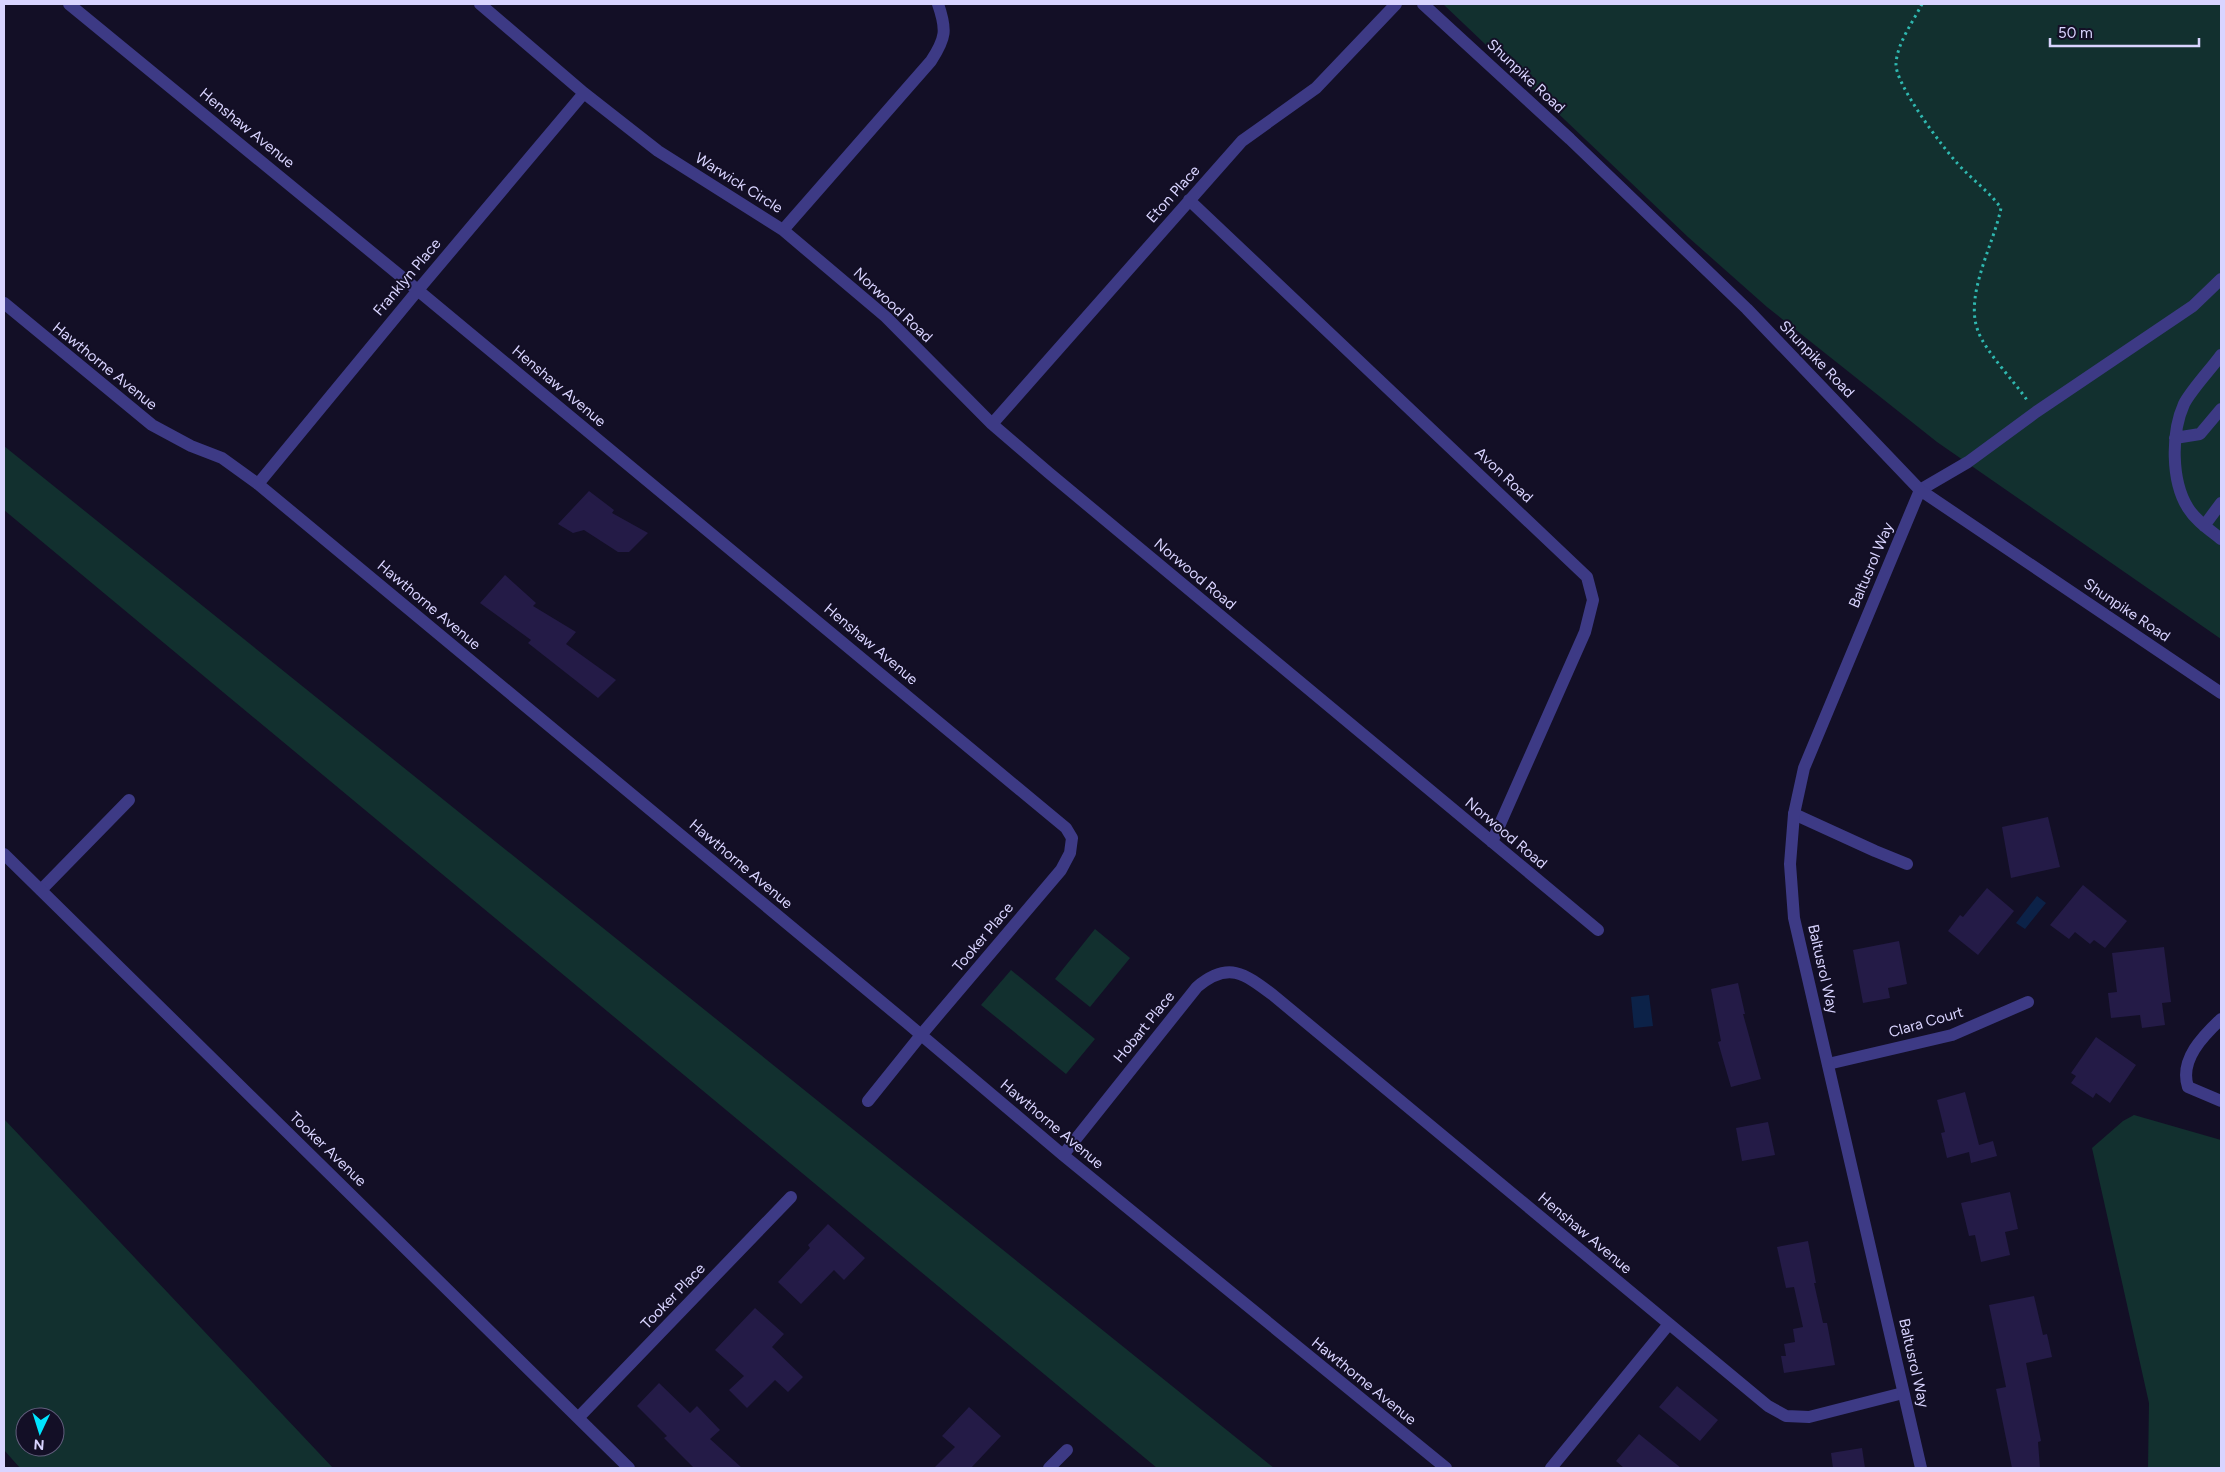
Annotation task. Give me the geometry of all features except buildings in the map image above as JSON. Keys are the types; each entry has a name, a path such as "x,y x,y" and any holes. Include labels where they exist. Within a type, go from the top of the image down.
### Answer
{"street":[{"name":"Henshaw Avenue","path":"69,4 1028,795"},
{"name":"Warwick Circle","path":"480,4 584,93 658,151 783,230 931,61 943,42 944,20 938,4"},
{"name":"Eton Place","path":"992,424 1242,141 1316,88 1396,4"},
{"name":"Shunpike Road","path":"1423,4 1570,139 1747,309 1920,490 2221,693"},
{"name":"Franklyn Place","path":"258,484 584,93"},
{"name":"Avon Road","path":"1189,200 1587,577 1593,600 1584,632 1492,842"},
{"name":"Norwood Road","path":"783,230 886,317 992,424 1246,639 1598,930"},
{"path":"1920,490 1968,462 2036,412 2192,306 2221,279"},
{"name":"Hawthorne Avenue","path":"4,303 152,425 191,446 222,458 258,484 1063,1155 1446,1468"},
{"path":"2220,358 2184,404 2175,438 2176,480 2188,508 2204,526 2221,539"},
{"path":"2175,438 2200,434 2221,409"},
{"name":"Baltusrol Way","path":"1920,490 1804,768 1794,814 1790,864 1794,918 1921,1468"},
{"path":"2204,526 2221,504"},
{"name":"Tooker Place","path":"868,1101 921,1035 1061,870 1070,853 1072,838 1066,828 1028,795"},
{"path":"40,890 128,800"},
{"path":"1794,814 1907,864"},
{"name":"Tooker Avenue","path":"4,854 629,1468"},
{"name":"Hobart Place","path":"1063,1155 1197,987 1209,976 1229,971 1245,976 1273,995"},
{"name":"Henshaw Avenue","path":"1273,995 1768,1406 1786,1416 1809,1417 1903,1393"},
{"name":"Clara Court","path":"1828,1064 1952,1035 2028,1002"},
{"path":"2221,1018 2194,1050 2185,1077 2188,1087 2221,1101"},
{"name":"Tooker Place","path":"578,1418 791,1197"},
{"path":"1551,1468 1669,1324"},
{"path":"1049,1468 1066,1450"}],"path":[{"path":"1922,4 1900,47 1896,65 1902,84 1932,132 1959,165 1990,192 2001,208 1976,290 1975,320 1978,332 2036,412"}],"green space":[{"path":"1443,4 2221,4 2221,639 1937,442 1767,307 1688,237"},
{"path":"4,446 1274,1468 1157,1468 4,510"},
{"path":"1095,929 1130,958 1090,1007 1055,979"},
{"path":"1011,970 1095,1039 1066,1074 981,1005"},
{"path":"2134,1115 2221,1140 2221,1468 2148,1468 2149,1403 2092,1148 2123,1121"},
{"path":"4,1119 333,1468 20,1468 4,1450"}],"water":[{"path":"2037,896 2046,903 2025,929 2016,923"},
{"path":"1649,995 1653,1026 1634,1028 1631,997"}]}
